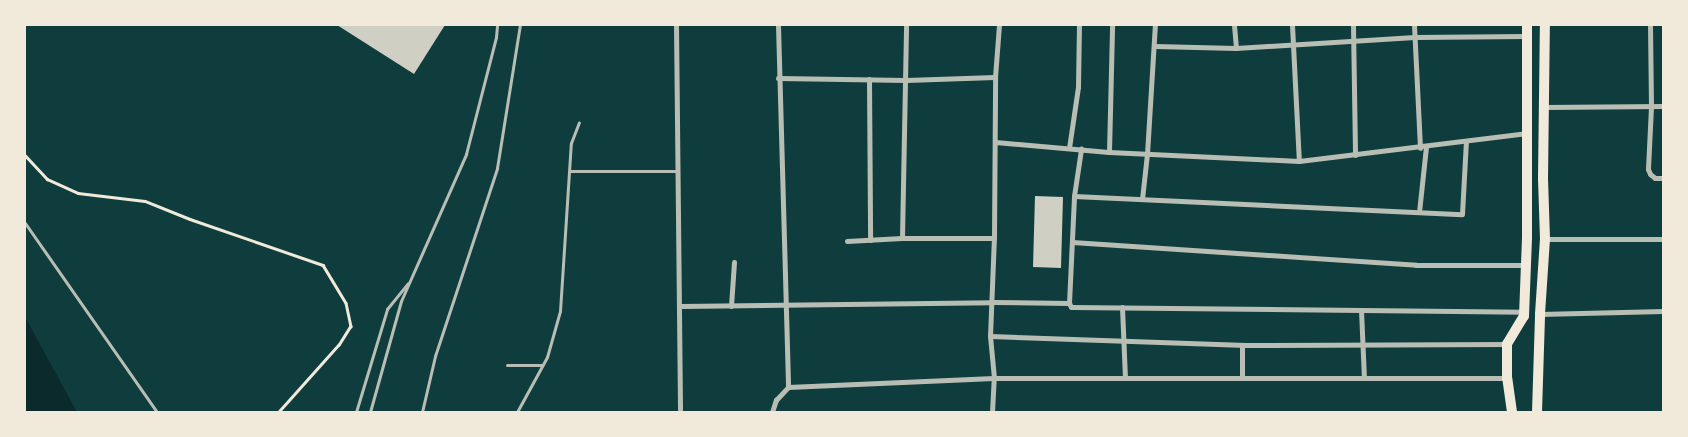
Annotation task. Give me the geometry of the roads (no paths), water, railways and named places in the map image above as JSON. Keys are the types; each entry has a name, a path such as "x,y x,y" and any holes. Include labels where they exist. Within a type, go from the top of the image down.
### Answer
{"main road":[{"path":"1537,412 1540,314 1545,239 1543,107 1545,25"},
{"path":"1512,412 1507,378 1507,344 1524,316 1528,133 1527,30"}],"street":[{"path":"676,25 680,412"},
{"path":"772,412 776,400 788,386 784,306 778,25"},
{"path":"902,238 906,25"},
{"path":"992,412 994,378 990,336 993,302 995,77 999,25"},
{"path":"1069,148 1078,87 1079,25"},
{"path":"1109,152 1112,25"},
{"path":"1142,199 1147,154 1155,25"},
{"path":"1234,25 1236,48"},
{"path":"1292,25 1299,160"},
{"path":"1353,25 1355,155"},
{"path":"1414,25 1423,147 1419,212"},
{"path":"1650,25 1651,106 1648,169 1654,178 1663,178"},
{"path":"1155,46 1236,48 1527,30"},
{"path":"778,78 906,80 995,77"},
{"path":"869,79 870,240"},
{"path":"1543,107 1663,106"},
{"path":"995,142 1109,152 1299,160 1423,147 1528,133"},
{"path":"1074,196 1462,214 1466,141"},
{"path":"1081,149 1074,196 1069,303 1071,307 1524,312"},
{"path":"847,241 902,238 994,238"},
{"path":"1545,239 1663,239"},
{"path":"1072,242 1416,265 1526,265"},
{"path":"731,306 734,262"},
{"path":"680,306 993,302 1069,303"},
{"path":"1122,307 1125,378"},
{"path":"1361,310 1364,378"},
{"path":"1540,314 1663,311"},
{"path":"990,336 1242,344 1507,344"},
{"path":"1242,344 1242,378"},
{"path":"788,386 994,378 1507,378"}],"lane":[{"path":"370,412 402,301 466,154 496,37 497,25"},
{"path":"422,412 434,356 497,168 520,25"},
{"path":"517,412 542,365 554,337 560,311 571,143 579,122"},
{"path":"570,171 678,171"},
{"path":"25,223 157,412"},
{"path":"356,412 386,309 411,278"},
{"path":"506,365 542,365"}],"water":[{"path":"25,317 77,412 25,412"}]}
